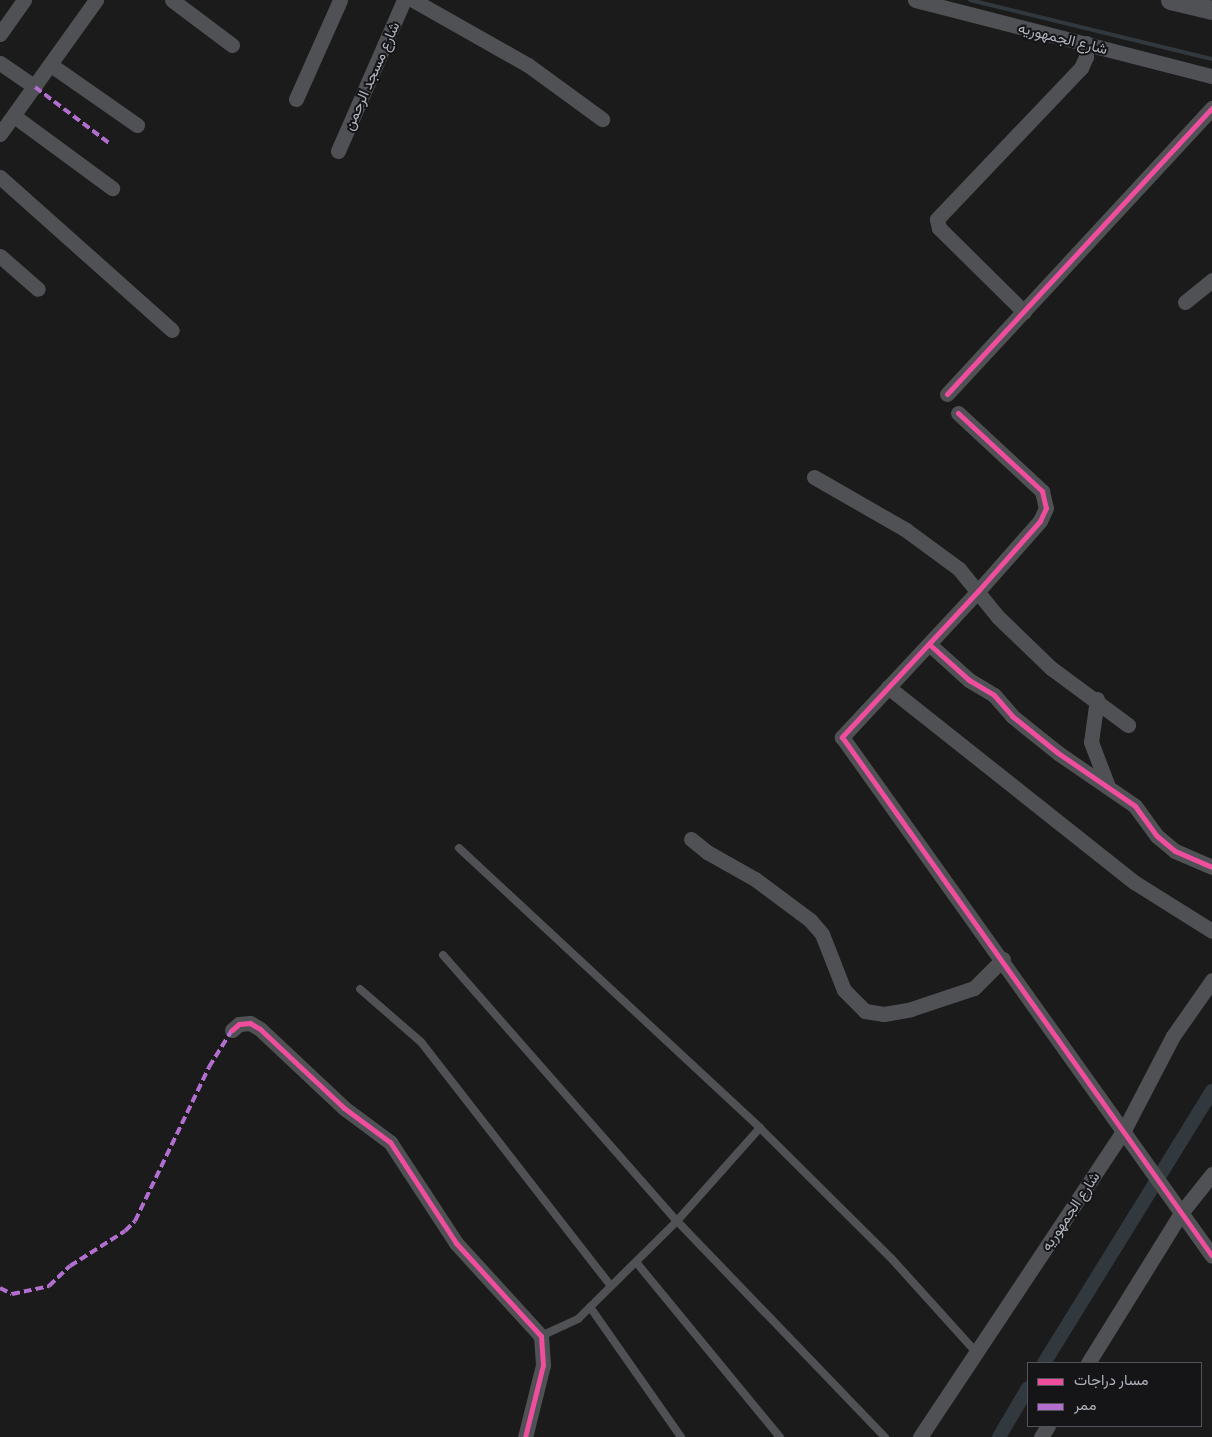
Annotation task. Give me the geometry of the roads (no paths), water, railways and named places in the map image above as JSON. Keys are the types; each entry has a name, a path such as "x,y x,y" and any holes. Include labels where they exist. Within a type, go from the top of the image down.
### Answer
{"street":[{"path":"0,34 24,0"},
{"path":"0,134 35,88 96,0"},
{"path":"172,0 232,45"},
{"path":"296,99 340,0"},
{"name":"شارع مسجد الرحمن","path":"338,151 404,0"},
{"path":"413,0 511,55 602,119"},
{"name":"شارع الجمهوريه","path":"915,0 1212,76"},
{"path":"1170,0 1212,10"},
{"path":"1024,312 939,228 937,219 1081,68 1086,57 1086,44"},
{"path":"0,63 35,88"},
{"path":"51,64 137,125"},
{"path":"947,394 1212,108"},
{"path":"14,116 112,188"},
{"path":"0,177 172,330"},
{"path":"0,256 38,289"},
{"path":"1185,302 1212,280"},
{"path":"958,414 1042,491 1046,508 1040,521 978,591 844,731 844,741 1003,959 1212,1256"},
{"path":"814,477 914,536 959,569 998,617 1052,668 1097,699 1128,724"},
{"path":"929,644 969,680 994,695 1012,716 1058,753 1107,784 1135,806 1158,836 1176,851 1212,867"},
{"path":"888,687 1134,882 1212,931"},
{"path":"1097,699 1091,742 1107,784"},
{"path":"691,839 707,852 755,879 810,920 822,934 844,990 865,1011 884,1014 912,1009 974,988 1003,959"},
{"name":"شارع الجمهوريه","path":"920,1437 976,1352 1128,1136 1172,1036 1212,980"},
{"path":"232,1030 239,1024 250,1024 260,1029 344,1108 390,1142 456,1243 541,1336 544,1365 525,1437"},
{"path":"1089,1362 1181,1212 1212,1174"}],"lane":[{"path":"460,848 760,1128 891,1258 976,1352"},
{"path":"443,955 678,1221 885,1437"},
{"path":"360,989 421,1042 611,1286"},
{"path":"541,1336 578,1319 678,1221 760,1128"},
{"path":"636,1262 780,1437"},
{"path":"590,1307 681,1437"}],"waterway":[{"path":"970,0 1212,59"},
{"path":"1045,1362 1212,1091"},
{"path":"999,1437 1027,1390"}]}
